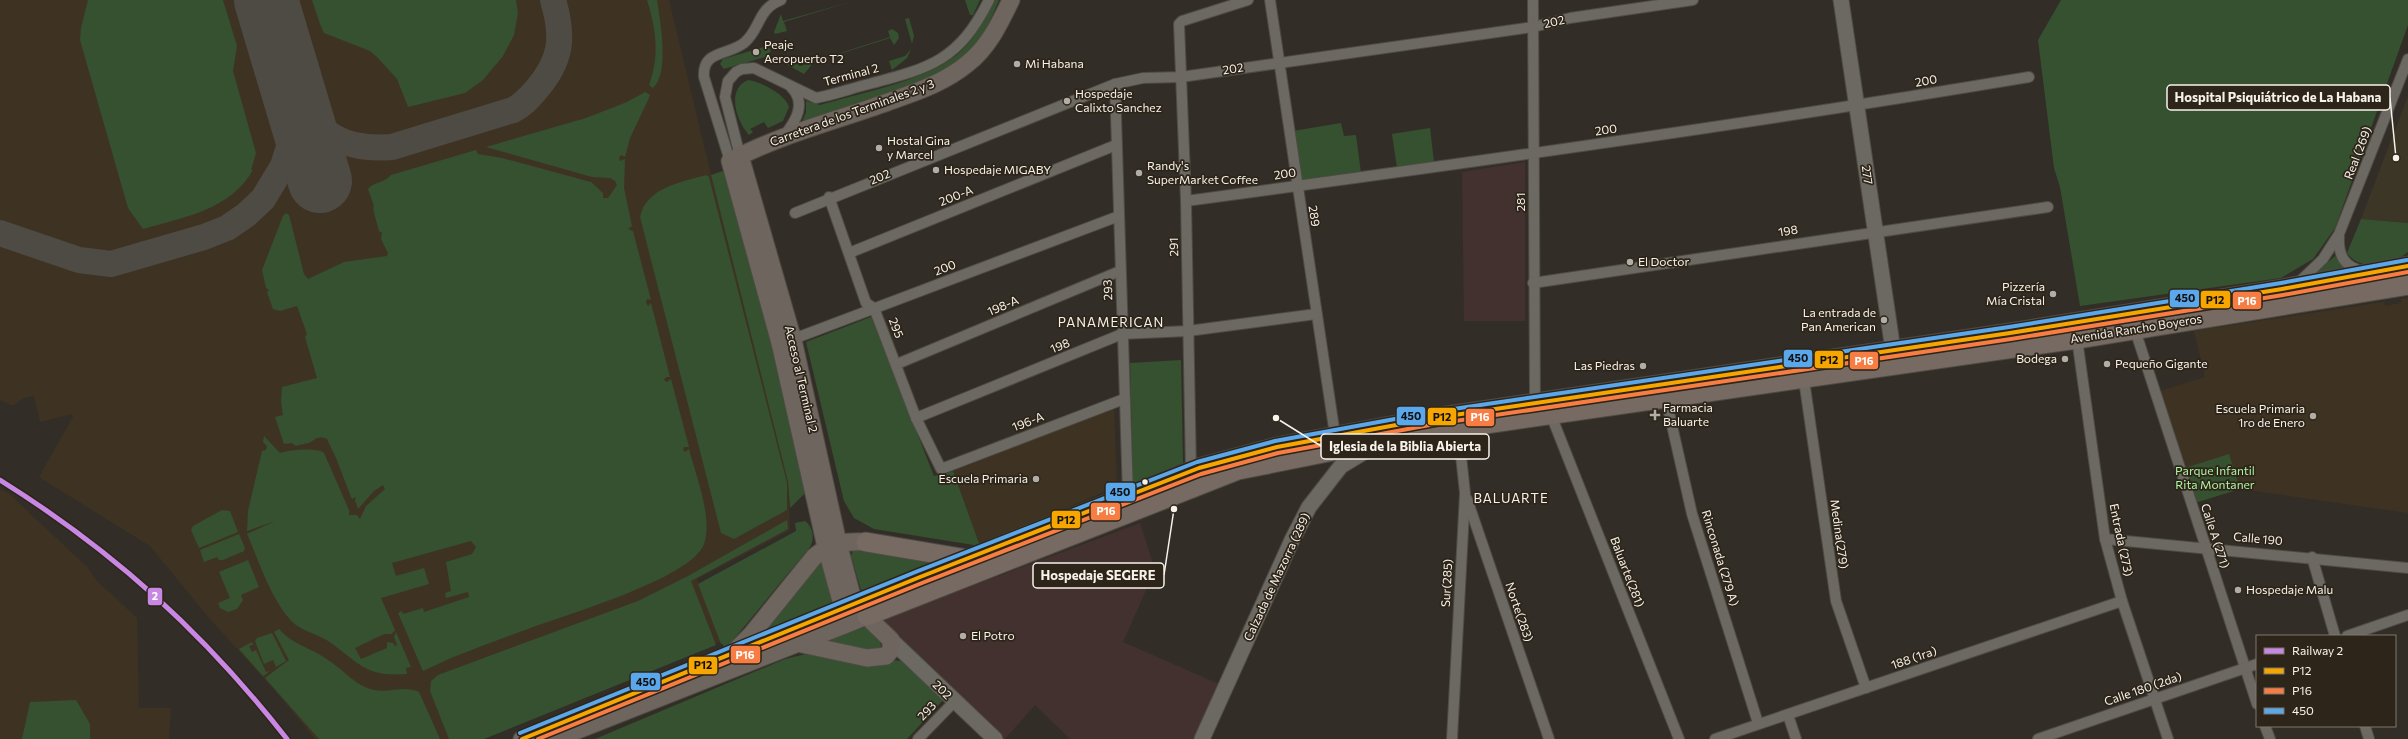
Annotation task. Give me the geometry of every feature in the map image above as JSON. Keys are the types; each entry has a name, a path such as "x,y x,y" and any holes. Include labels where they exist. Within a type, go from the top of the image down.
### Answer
{"highway":[{"name":"Avenida Rancho Boyeros","path":"855,610 968,559 1191,472 1232,458 1335,435 2282,289 2375,272 2404,265"},
{"name":"Avenida Rancho Boyeros","path":"855,610 1238,470 1383,441 1458,428 1804,380 2135,330 2408,285"},
{"path":"866,542 968,559"}],"main road":[{"name":"Carretera de los Terminales 2 y 3","path":"735,158 783,138 922,89 948,77 968,64 983,48 997,29 1011,0"},
{"name":"Acceso al Terminal 2","path":"735,158 787,341 833,520 832,545"},
{"name":"Acceso al Terminal 2","path":"787,341 832,545 855,610"},
{"path":"833,520 846,532 866,542"},
{"path":"726,657 751,635 814,557 832,545 866,542"},
{"path":"796,643 867,658 881,658 890,647 855,610"},
{"name":"Avenida Rancho Boyeros","path":"555,739 796,643 855,610"},
{"name":"Avenida Rancho Boyeros","path":"522,739 726,657 855,610"}],"street":[{"path":"735,158 704,77 703,66 707,60 744,42 767,7 781,0"},
{"name":"Terminal 2","path":"735,158 725,97 727,84 731,76 742,69 754,68 816,98 929,66 954,50 968,37 989,0"},
{"name":"291","path":"1191,472 1186,201 1181,77 1181,22 1248,0"},
{"name":"289","path":"1270,0 1296,186 1335,435"},
{"name":"281","path":"1533,0 1533,283 1535,403"},
{"name":"202","path":"795,213 829,197 1115,84 1143,78 1181,77 1278,62 1534,27 1570,18 1693,0"},
{"name":"277","path":"1841,0 1893,350"},
{"name":"Real (269)","path":"2282,289 2302,280 2314,269 2331,249 2339,234 2408,59"},
{"name":"200","path":"1186,201 1534,154 1857,106 2029,77"},
{"name":"293","path":"1115,84 1128,496"},
{"path":"783,138 794,122 799,108 798,97 789,86"},
{"name":"200-A","path":"849,253 1116,144"},
{"name":"295","path":"829,197 866,303 874,308 897,364 916,418 940,469"},
{"name":"198","path":"1533,283 1875,231 2048,207"},
{"name":"200","path":"787,341 1119,216"},
{"name":"Real (269)","path":"2339,234 2339,253 2343,261 2356,270 2375,272"},
{"name":"198-A","path":"897,364 1120,271"},
{"name":"198","path":"916,418 1122,334 1188,331 1316,314"},
{"name":"Calle A (271)","path":"2135,330 2256,701"},
{"name":"Entrada (273)","path":"2076,339 2105,539 2122,601 2168,739"},
{"name":"Medina(279)","path":"1804,380 1836,601 1866,688"},
{"name":"196-A","path":"940,469 1124,399"},
{"name":"Rinconada (279 A)","path":"1666,399 1692,514 1758,723"},
{"name":"Baluarte(281)","path":"1551,415 1679,739"},
{"name":"Sur(285)","path":"1452,739 1465,493 1458,428"},
{"name":"Calzada de Mazorra (289)","path":"1202,739 1292,540 1309,507 1341,466 1383,441"},
{"name":"Norte(283)","path":"1465,493 1549,739"},
{"name":"Calle 190","path":"2105,539 2312,557 2408,568"},
{"path":"2312,557 2335,635"},
{"name":"188 (1ra)","path":"1718,738 1758,723 1788,715 2122,601"},
{"path":"2350,635 2408,615"},
{"name":"202","path":"890,647 910,659 995,739"},
{"name":"Calle 180 (2da)","path":"2038,739 2256,664"},
{"name":"293","path":"918,739 954,702"},
{"path":"1788,715 1796,739"},
{"path":"2265,727 2270,739"},
{"path":"2365,727 2369,739"}],"shaded area":[{"path":"0,0 669,0 788,482 790,530 697,579 721,641 476,739 315,739 277,693 209,618 150,546 39,477 73,417 71,414 40,422 34,396 23,398 13,406 0,400"},
{"path":"2408,96 2408,223 2361,219"},
{"path":"1525,162 1525,321 1464,321 1462,172"},
{"name":"Escuela Primaria 1ro de Enero","path":"2408,298 2408,513 2240,489 2195,503 2160,391 2205,377 2194,331 2384,302 2385,306 2401,303 2401,299"},
{"name":"Escuela Primaria","path":"1114,408 1117,486 980,546 953,471"},
{"path":"0,489 8,493 87,567 97,581 137,618 139,708 171,708 169,739 0,739"},
{"path":"1140,523 1155,570 1123,642 1219,684 1195,739 1070,739 1035,705 1005,739 1002,739 881,620"}],"green space":[{"path":"88,0 223,0 237,46 233,71 256,153 251,170 253,170 243,184 232,194 219,203 190,216 143,229 128,208 80,40 81,28"},
{"path":"312,0 516,0 518,13 514,35 503,56 483,80 465,93 408,107 397,79 377,57 370,51 324,33"},
{"path":"647,0 657,0 662,33 663,59 658,81 653,88 649,85 655,64 656,42 653,21"},
{"path":"857,0 784,22 787,31 775,34 774,32 781,14 783,21"},
{"path":"965,0 980,0 973,15 970,15"},
{"path":"994,0 999,0 977,43 966,55 951,66 911,87 801,125 806,112 806,101 820,105 874,90 914,78 948,61 961,51 971,40 980,27"},
{"path":"2061,0 2408,0 2408,25 2335,228 2313,259 2281,278 2080,306 2060,187 2054,168 2038,40"},
{"path":"909,18 914,36 912,44 905,19"},
{"path":"892,29 898,33 899,38 894,45 890,38 814,62 804,74 784,63 785,61 796,57 794,62 800,66 890,37 888,31"},
{"path":"767,46 771,51 765,57 724,69 720,64 723,59"},
{"path":"911,49 907,58 892,70 889,61 905,56"},
{"path":"748,80 772,89 787,102 789,107 783,121 768,128 764,122 750,129 753,132 749,135 740,122 735,106 737,90 741,84"},
{"path":"645,92 650,95 630,138 625,157 621,155 619,158 620,161 625,159 624,188 632,226 628,229 633,231 651,300 647,299 646,303 648,306 651,303 670,377 666,377 664,380 667,382 671,379 689,447 684,447 683,450 685,452 689,449 702,497 706,522 704,544 694,557 676,570 652,583 596,605 518,632 451,658 423,671 398,613 402,611 403,614 423,608 424,612 469,597 468,592 446,598 445,593 451,591 446,562 472,554 476,547 471,541 392,563 396,576 424,568 429,584 381,598 395,630 392,634 384,634 355,648 361,659 387,648 387,642 393,643 395,646 397,645 394,637 396,632 411,667 406,668 407,674 382,674 365,668 327,640 296,625 288,617 280,607 267,582 247,534 275,521 247,531 248,511 262,451 266,450 267,446 263,442 264,436 280,453 296,450 315,450 324,453 349,510 349,515 357,515 360,519 366,506 385,489 383,485 374,491 358,509 355,500 356,497 352,499 351,497 327,439 318,438 309,443 296,446 292,443 284,444 275,417 283,415 281,402 282,387 317,378 305,337 307,334 297,306 280,311 273,309 267,292 269,290 266,288 262,270 283,216 286,213 289,215 304,274 308,279 344,262 387,256 388,253 381,239 382,233 379,231 373,209 374,206 368,189 370,187 386,180 391,175 476,150 478,154 502,158 591,182 603,193 603,198 608,198 617,185 615,181 610,178 592,177 486,147 586,118 627,102"},
{"path":"1341,123 1344,136 1356,135 1361,173 1301,182 1293,131"},
{"path":"1430,128 1434,162 1397,168 1392,134"},
{"path":"723,171 727,172 781,363 807,486 804,494 790,508 788,482 711,175"},
{"path":"706,175 709,177 787,483 787,510 734,539 721,533 640,217 644,207 657,192 677,183"},
{"path":"2361,219 2408,223 2408,252 2393,261 2376,265 2360,263 2353,259 2347,253"},
{"path":"2335,256 2342,265 2353,272 2312,277"},
{"path":"871,317 934,476 953,471 980,546 874,529 854,518 844,501 806,342"},
{"path":"1181,360 1183,463 1133,483 1130,363"},
{"name":"Parque Infantil Rita Montaner","path":"2229,454 2240,489 2195,503 2185,468"},
{"path":"222,510 230,511 238,532 199,548 191,530 193,526"},
{"path":"787,520 788,529 691,581 716,645 484,739 449,739 430,691 431,681 438,675 638,601 688,576"},
{"path":"805,521 811,529 813,536 812,544 729,645 723,649 723,644 721,644 698,584 796,531 795,523"},
{"path":"239,534 245,548 244,551 223,560 219,560 217,557 204,562 200,550"},
{"path":"854,548 935,563 861,590 851,556"},
{"path":"248,560 259,587 241,595 243,600 237,609 228,612 220,608 218,603 230,598 219,572"},
{"path":"822,561 835,602 763,632 817,564"},
{"path":"866,627 880,640 881,646 878,651 819,642"},
{"path":"279,629 290,639 322,656 355,681 367,688 380,691 408,689 419,692 440,739 319,739 265,678 289,660 274,632"},
{"path":"272,633 286,661 276,667 273,660 264,664 255,641 257,638"},
{"path":"252,642 253,645 249,646 252,652 256,650 266,672 270,671 263,676 239,649"},
{"path":"810,653 902,661 943,700 907,739 595,739 785,659"},
{"path":"76,700 90,724 90,739 22,739 30,702"}],"taxiway":[{"path":"295,93 313,119 334,137 359,146 375,148 392,147 513,110 523,104 536,90 545,79 556,58 559,25 553,0"},
{"path":"0,233 79,260 111,264 204,237 227,228 246,215 263,199 283,166 296,125 293,88"}],"runway":[{"path":"266,0 320,181"}],"rail line":[{"name":"2","path":"0,480 42,507 82,536 155,596 190,629 223,664 287,739"}],"transit line":[{"name":"450","path":"520,733 918,571 1197,462 1275,441 1433,412 2009,327 2281,283 2407,260"},
{"name":"P12","path":"522,739 920,577 1199,468 1277,447 1434,418 2010,333 2282,289 2408,266"},
{"name":"P16","path":"538,739 922,583 1201,474 1278,453 1435,424 2011,339 2283,295 2408,272"}],"place":[{"name":"Peaje Aeropuerto T2","path":"756,52"},
{"name":"Mi Habana","path":"1017,64"},
{"name":"Hospedaje Calixto Sanchez","path":"1067,101"},
{"name":"Hostal Gina y Marcel","path":"879,148"},
{"name":"Hospital Psiquiátrico de La Habana","path":"2396,158"},
{"name":"Hospedaje MIGABY","path":"936,170"},
{"name":"Randy's SuperMarket Coffee","path":"1139,173"},
{"name":"El Doctor","path":"1630,262"},
{"name":"Pizzería Mía Cristal","path":"2053,294"},
{"name":"La entrada de Pan American","path":"1884,320"},
{"name":"Bodega","path":"2065,359"},
{"name":"Pequeño Gigante","path":"2107,364"},
{"name":"Las Piedras","path":"1643,366"},
{"name":"Farmacia Baluarte","path":"1655,415"},
{"name":"Escuela Primaria 1ro de Enero","path":"2313,416"},
{"name":"Iglesia de la Biblia Abierta","path":"1276,418"},
{"name":"Escuela Primaria","path":"1036,479"},
{"name":"Hospedaje SEGERE","path":"1174,509"},
{"name":"Hospedaje Malu","path":"2238,590"},
{"name":"El Potro","path":"963,636"}],"district":[{"name":"PANAMERICAN","path":"1111,322"},
{"name":"BALUARTE","path":"1511,498"}]}
